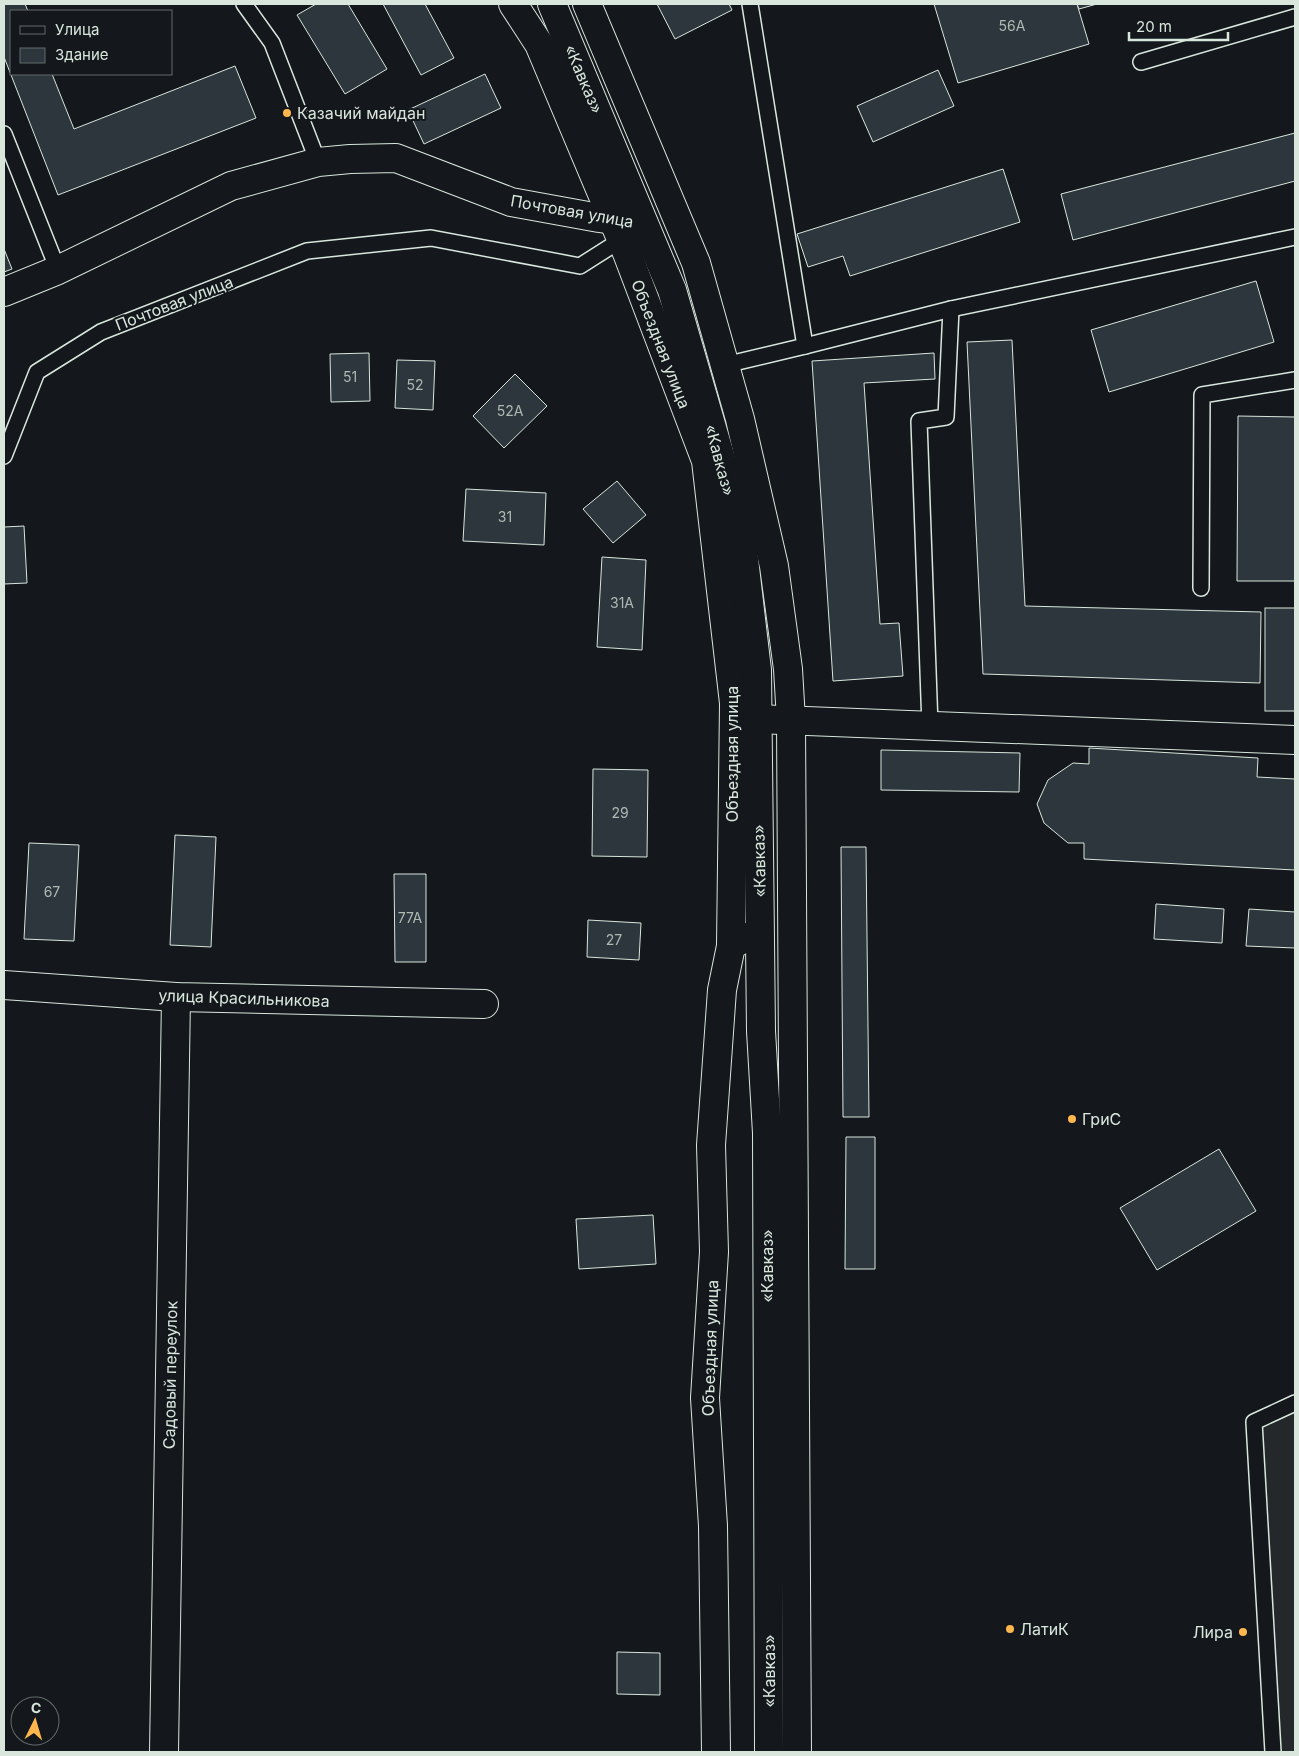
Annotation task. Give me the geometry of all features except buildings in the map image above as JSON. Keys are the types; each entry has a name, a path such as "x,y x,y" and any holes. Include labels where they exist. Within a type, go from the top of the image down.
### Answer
{"street":[{"name":"Объездная улица","path":"513,4 539,44 617,230 706,461 734,704 731,946 722,990 711,1145 714,1252 705,1398 713,1526 716,1752"},
{"name":"«Кавказ»","path":"552,4 672,290 742,542 757,670 761,1031 767,1133 769,1752"},
{"name":"«Кавказ»","path":"587,4 696,263 740,419 774,566 788,669 790,720 797,1752"},
{"name":"Почтовая улица","path":"4,292 58,270 231,186 318,162 396,158 511,202 617,230 645,224"},
{"path":"757,719 1295,740"},
{"path":"731,946 761,930"},
{"name":"улица Красильникова","path":"4,985 176,997 484,1004"},
{"name":"Садовый переулок","path":"164,1752 176,997"}],"lane":[{"path":"244,4 272,43 318,162"},
{"path":"750,4 805,346"},
{"path":"1141,62 1295,17"},
{"path":"4,134 58,270"},
{"name":"Почтовая улица","path":"4,456 37,372 101,332 307,251 431,238 580,266 617,230"},
{"path":"725,365 951,309 1295,237"},
{"path":"930,726 919,421 946,417 951,309"},
{"path":"1201,588 1202,395 1295,380"},
{"path":"1273,1752 1254,1422 1295,1403"}],"shaded area":[{"path":"1295,1403 1295,1752 1273,1752 1254,1422"}],"place":[{"name":"Казачий майдан","path":"287,113"},
{"name":"ГриС","path":"1072,1119"},
{"name":"ЛатиК","path":"1010,1629"},
{"name":"Лира","path":"1243,1632"}]}
